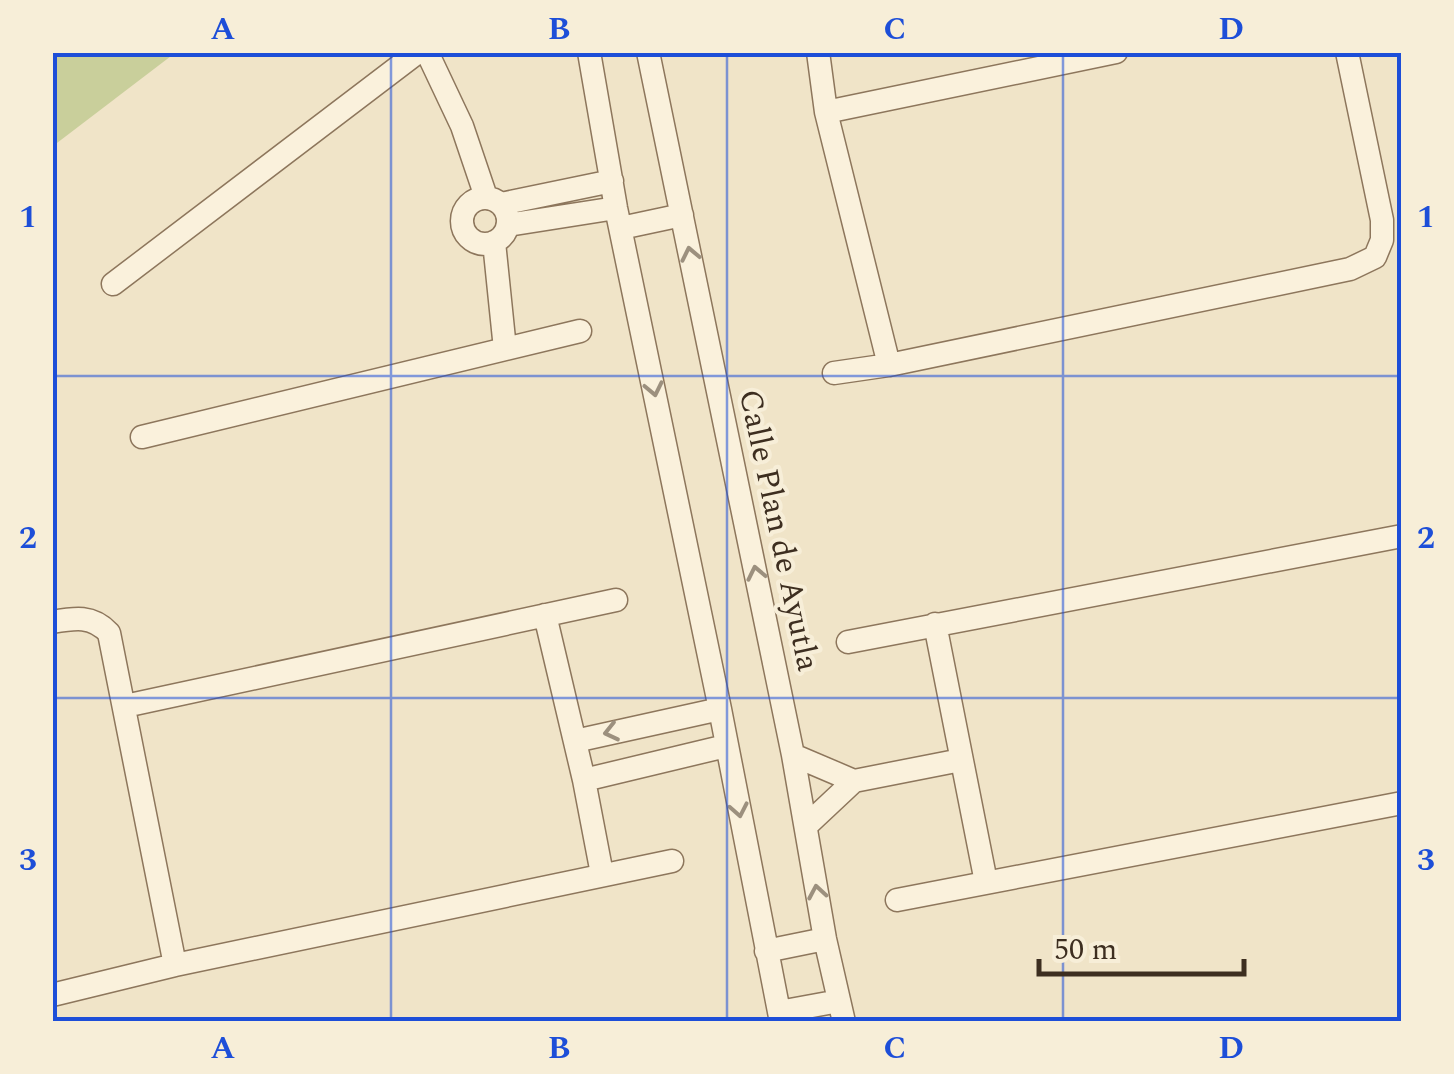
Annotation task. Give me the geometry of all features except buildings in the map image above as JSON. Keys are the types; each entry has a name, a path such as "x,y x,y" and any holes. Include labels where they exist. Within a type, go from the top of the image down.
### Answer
{"street":[{"path":"113,284 418,52"},
{"path":"427,52 462,126 497,217 505,348"},
{"path":"589,52 618,218 780,1017 842,1011"},
{"name":"Calle Plan de Ayutla","path":"648,52 842,1011"},
{"path":"818,52 826,112 889,364"},
{"path":"826,112 1116,52"},
{"path":"834,373 1350,269 1375,257 1382,240 1382,220 1347,52"},
{"path":"497,217 612,181"},
{"path":"497,217 682,215"},
{"path":"142,437 580,331"},
{"path":"848,642 1402,536"},
{"path":"125,706 616,600"},
{"path":"545,615 602,874"},
{"path":"52,622 88,619 100,623 109,633 175,965"},
{"path":"935,624 986,882"},
{"path":"575,741 720,709"},
{"path":"584,780 726,746"},
{"path":"793,755 854,781"},
{"path":"806,826 854,781 961,760"},
{"path":"897,900 1402,803"},
{"path":"52,994 672,861"},
{"path":"766,951 826,939"}],"green space":[{"path":"53,52 175,52 175,53 53,146"}]}
